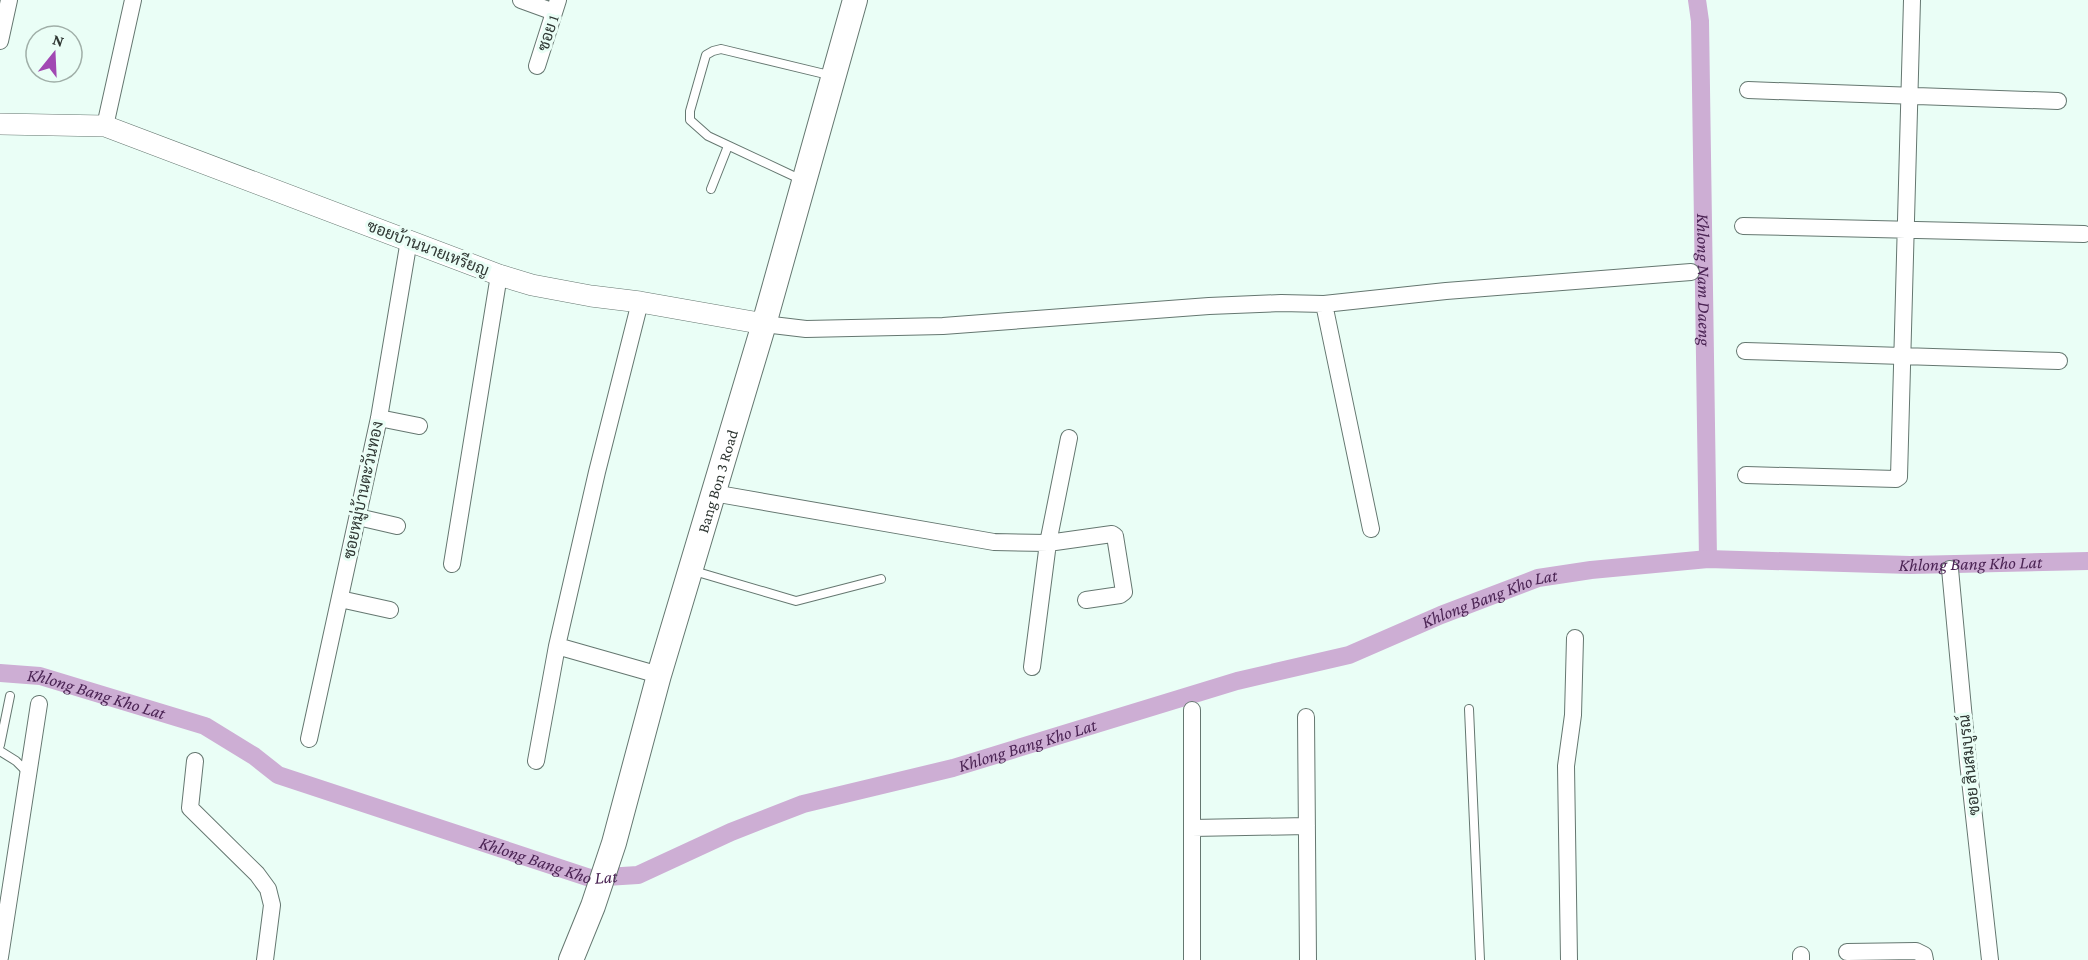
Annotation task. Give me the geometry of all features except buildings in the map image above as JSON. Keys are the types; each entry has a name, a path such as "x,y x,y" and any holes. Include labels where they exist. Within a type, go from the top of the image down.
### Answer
{"main road":[{"name":"Bang Bon 3 Road","path":"572,960 614,843 659,675 764,324 855,0"}],"street":[{"path":"0,41 9,0"},
{"path":"105,126 133,0"},
{"path":"520,0 556,6"},
{"path":"1746,475 1896,479 1900,473 1912,0"},
{"name":"ซอย 1","path":"537,66 556,6"},
{"path":"1748,90 2058,101"},
{"name":"ซอยบ้านนายเหรียญ","path":"0,124 105,126 499,275 591,296 640,302 764,324"},
{"path":"1743,226 2084,234"},
{"name":"ซอยหมู่บ้านตะวันทอง","path":"309,739 379,418 409,240"},
{"path":"764,324 806,329 943,326 1209,306 1324,304 1457,290 1691,272"},
{"path":"452,564 499,275"},
{"path":"536,761 557,646 597,472 640,302"},
{"path":"1324,304 1371,529"},
{"path":"1745,351 2059,361"},
{"path":"379,418 419,426"},
{"path":"1032,667 1048,543 1070,438"},
{"path":"713,493 994,542 1048,543 1112,534 1115,536 1124,594 1086,600"},
{"path":"358,517 396,526"},
{"name":"ซอย สินสมบูรณ์","path":"1950,569 1990,960"},
{"path":"340,599 390,610"},
{"path":"1569,960 1566,766 1573,715 1575,638"},
{"path":"557,646 659,675"},
{"path":"0,957 39,705"},
{"path":"1191,710 1192,960"},
{"path":"1306,717 1308,960"},
{"path":"195,761 190,808 257,874 268,889 272,905 265,960"},
{"path":"1192,828 1307,826"},
{"path":"1847,952 1916,951 1924,955 1925,960"}],"lane":[{"path":"804,181 708,136 690,120 690,111 706,55 721,49 833,76"},
{"path":"711,189 728,146"},
{"path":"690,570 796,601 881,579"},
{"path":"0,745 10,696"},
{"path":"1469,709 1480,960"},
{"path":"0,751 16,761 28,773"}],"waterway":[{"name":"Khlong Nam Daeng","path":"1697,0 1700,21 1708,559"},
{"name":"Khlong Bang Kho Lat","path":"0,673 40,676 205,726 254,756 278,775 590,878 638,875 731,832 803,804 953,768 1237,681 1349,655 1441,615 1538,578 1591,570 1708,559 1910,565 2088,561"}]}
